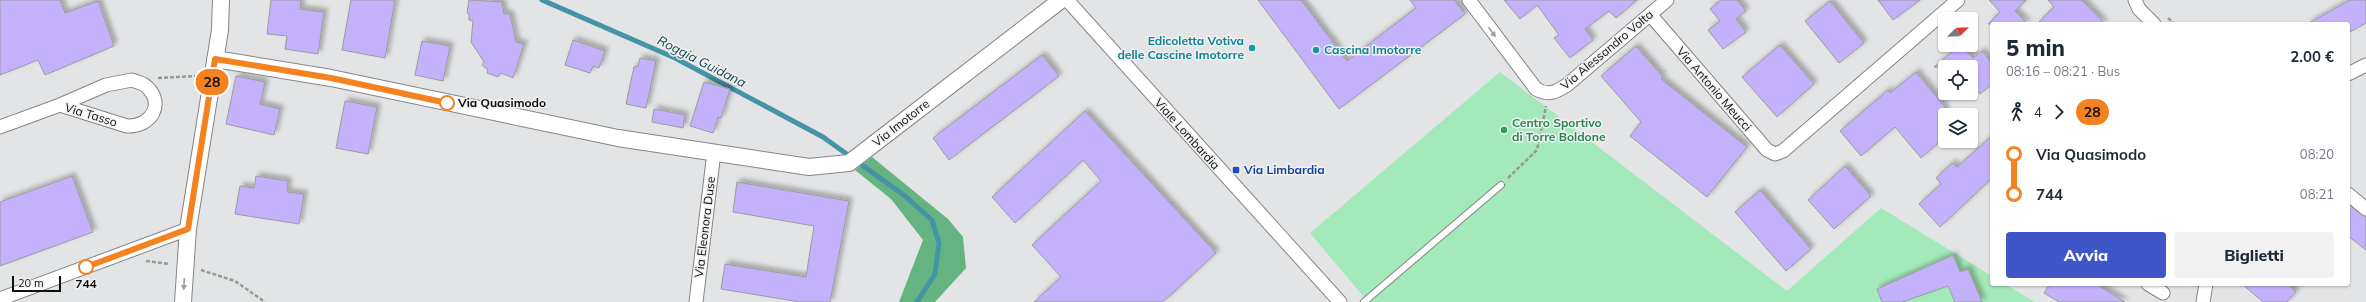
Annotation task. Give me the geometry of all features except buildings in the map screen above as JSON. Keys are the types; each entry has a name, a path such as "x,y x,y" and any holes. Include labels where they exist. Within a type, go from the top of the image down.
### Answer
{"street":[{"path":"183,302 188,229 214,67 221,0"},
{"name":"Via Imotorre","path":"714,152 809,166 849,163 1061,0"},
{"name":"Viale Lombardia","path":"1067,0 1340,302"},
{"name":"Via Alessandro Volta","path":"1469,0 1536,89 1545,94 1555,92 1568,86 1667,0"},
{"name":"Via Antonio Meucci","path":"1652,13 1654,19 1767,150 1775,154 1783,151 1958,0"},
{"path":"2135,0 2139,9 2152,22"},
{"path":"2350,73 2366,65"},
{"path":"214,67 331,78 618,138 714,152"},
{"name":"Via Tasso","path":"132,80 146,85 154,95 154,109 149,120 137,127 127,126 60,105 106,85 132,80"},
{"path":"0,128 60,105"},
{"name":"Via Eleonora Duse","path":"696,302 714,152"},
{"path":"2350,196 2366,209"},
{"path":"0,299 188,229"},
{"path":"2151,286 2163,293"},
{"path":"2204,302 2206,286"}],"lane":[{"path":"1364,302 1500,185"}],"path":[{"path":"132,80 214,67"},
{"path":"1500,185 1537,150 1548,93"},
{"path":"139,263 146,261 185,265 235,281 264,302"}],"green space":[{"name":"Centro Sportivo di Torre Boldone","path":"1500,72 1787,291 1881,208 1990,275 1990,286 2008,286 2035,302 1368,302 1310,233"},
{"path":"872,157 948,219 963,237 966,268 935,302 899,302 923,240 891,199 855,170"}],"waterway":[{"name":"Roggia Guidana","path":"542,0 675,58 823,137 905,196 932,220 939,243 935,274 917,302"}],"bus line":[{"name":"28","path":"86,267 188,229 215,59 331,78 447,103"}],"place":[{"name":"Edicoletta Votiva delle Cascine Imotorre","path":"1252,48"},
{"name":"Cascina Imotorre","path":"1316,50"},
{"name":"Via Quasimodo","path":"447,103"},
{"name":"Centro Sportivo di Torre Boldone","path":"1504,130"},
{"name":"Via Limbardia","path":"1236,170"},
{"name":"744","path":"86,267"}]}
